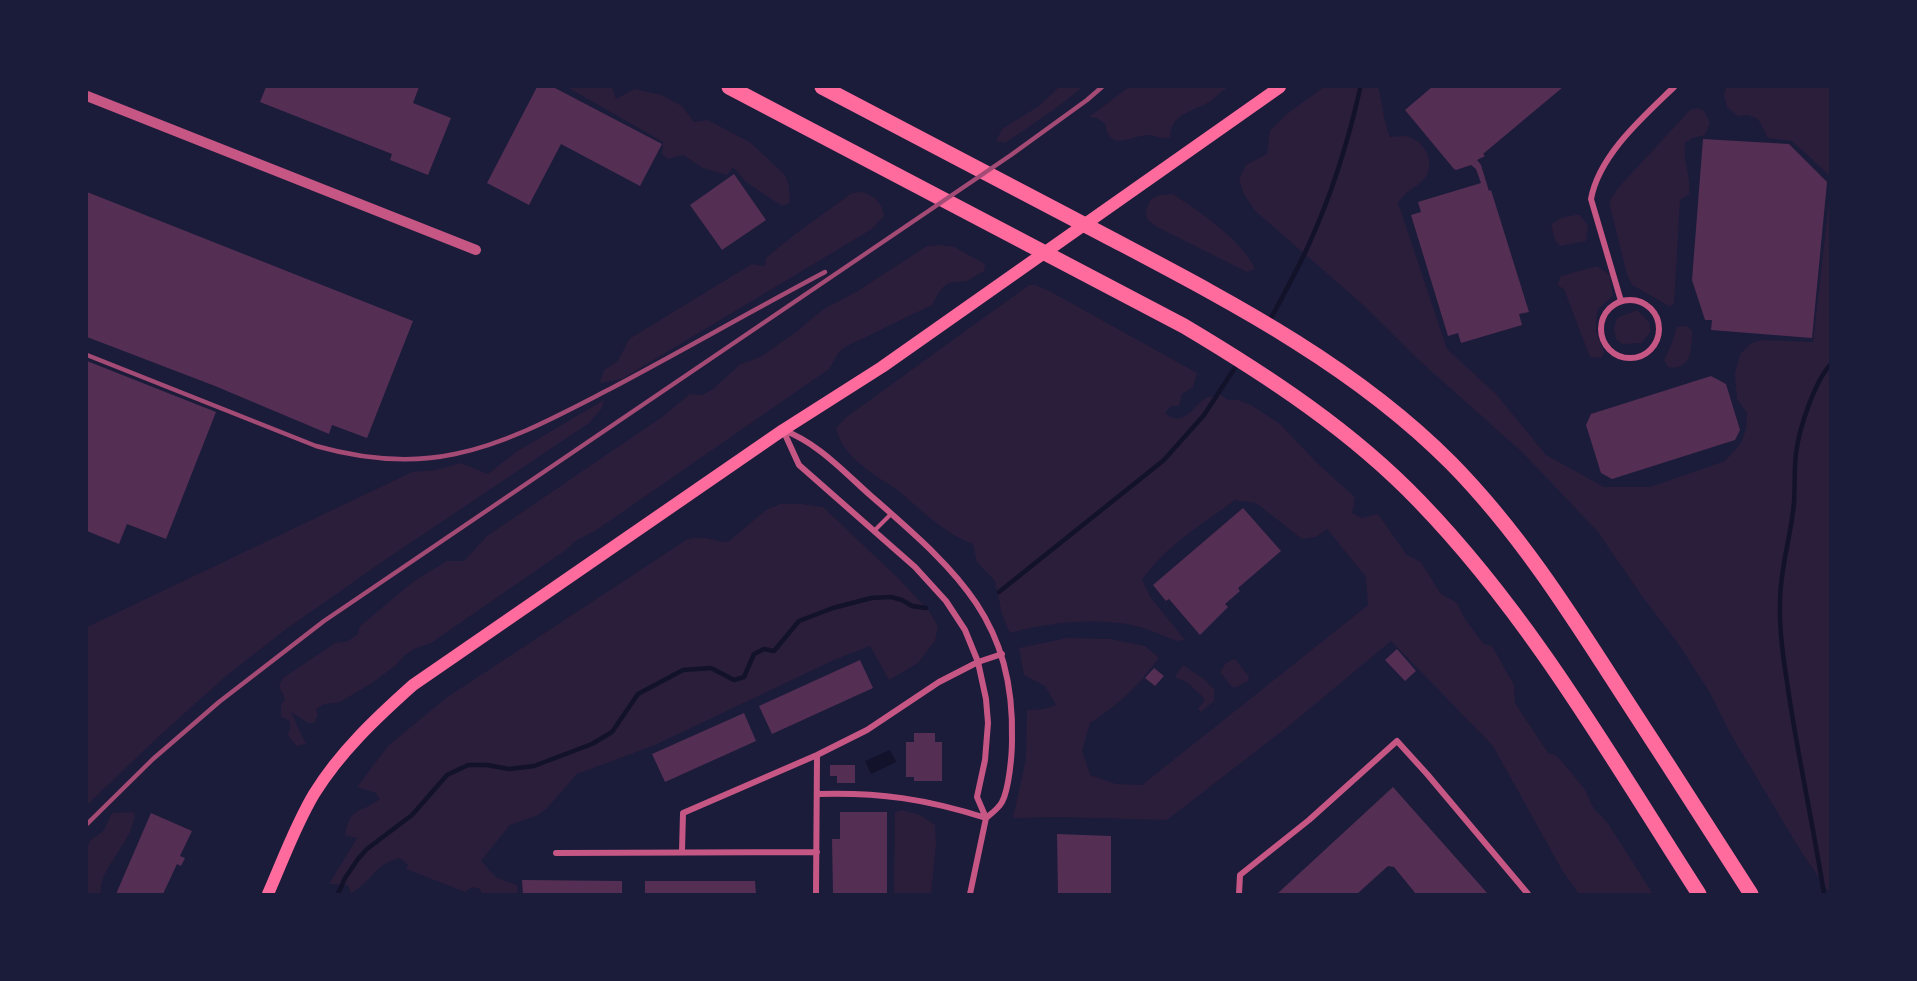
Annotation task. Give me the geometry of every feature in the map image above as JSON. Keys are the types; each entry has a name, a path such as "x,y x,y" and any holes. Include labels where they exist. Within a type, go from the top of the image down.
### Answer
{"highway":[{"path":"729,87 1184,326 1248,364 1336,427 1419,500 1478,565 1530,632 1699,894"},
{"path":"822,87 1250,314 1324,359 1390,408 1451,463 1488,503 1539,567 1751,894"}],"main road":[{"path":"268,894 297,826 318,789 354,741 412,686 783,430 882,367 1280,87"}],"street":[{"path":"1621,301 1591,199 1594,183 1612,153 1644,116 1674,87"},
{"path":"87,96 476,250"},
{"path":"1633,300 1644,303 1653,310 1659,320 1660,332 1657,343 1650,352 1640,358 1628,359 1617,356 1602,338 1601,327 1604,316 1611,306 1621,301 1633,300"},
{"path":"783,430 797,435 818,449 952,569 982,611 1002,654 1010,697 1012,755 1002,803 986,818 970,894"},
{"path":"783,430 799,465 915,567 946,601 965,630 978,663 986,699 988,723 985,760 977,797 986,818"},
{"path":"682,851 683,813 817,755 867,730 939,682 1002,654"},
{"path":"1239,894 1240,875 1309,820 1397,741 1528,894"},
{"path":"816,894 817,755"},
{"path":"817,794 857,793 891,796 952,807 986,818"},
{"path":"556,853 817,852"}],"lane":[{"path":"875,530 891,514"}],"shaded area":[{"path":"567,87 612,87 616,99 634,89 661,95 682,106 694,122 708,120 751,143 785,175 789,186 790,203 782,206 746,182 733,167 727,175 703,168 683,155 668,159 662,154 663,142"},
{"path":"1059,87 1083,87 1005,143 996,141 1002,129 1039,106"},
{"path":"1129,87 1228,87 1209,102 1179,118 1171,129 1170,137 1147,135 1122,141 1116,140 1111,138 1105,124 1097,118 1089,117"},
{"path":"1324,87 1378,87 1390,137 1409,137 1420,143 1427,153 1429,166 1425,178 1405,194 1398,203 1447,349 1496,394 1546,455 1604,487 1650,487 1725,461 1741,443 1746,429 1747,413 1737,399 1735,374 1740,354 1751,343 1761,340 1813,342 1830,193 1830,893 1802,853 1730,733 1710,693 1680,646 1598,532 1523,453 1421,362 1361,303 1254,210 1239,180 1246,165 1267,154 1270,131 1287,114"},
{"path":"1726,87 1830,87 1830,176 1792,141 1768,138 1758,119 1748,115 1738,116 1727,107 1724,95"},
{"path":"1698,108 1704,111 1710,123 1705,135 1692,138 1685,143 1690,188 1689,194 1680,200 1674,304 1669,306 1632,285 1627,275 1609,202 1618,188 1690,110"},
{"path":"863,192 878,201 883,211 884,216 872,229 622,379 600,383 604,370 618,361 629,339 752,264 765,266 766,258 795,234 852,193"},
{"path":"1173,194 1230,237 1249,258 1255,269 1247,272 1157,227 1147,219 1146,210 1151,199 1160,195"},
{"path":"1580,215 1588,225 1586,241 1560,246 1555,240 1551,224 1561,218"},
{"path":"927,246 954,247 985,264 984,271 967,281 949,283 941,289 932,305 845,347 839,352 829,369 595,531 577,540 431,643 414,649 372,683 340,702 325,704 316,709 318,715 314,723 308,723 291,712 306,744 296,746 287,734 290,721 281,717 281,704 285,699 279,686 283,678 335,643 348,641 358,634 360,626 414,581 447,561 464,561 487,536 662,417 690,394 702,395 712,390 739,365 762,356 822,310 856,292"},
{"path":"1597,266 1610,275 1613,296 1597,310 1596,331 1604,352 1602,358 1590,357 1564,289 1557,285 1561,276"},
{"path":"1029,285 1036,285 1053,293 1197,373 1193,387 1182,394 1179,406 1171,406 1165,413 1171,417 1183,417 1211,396 1221,395 1228,400 1238,400 1251,405 1280,424 1319,465 1355,497 1352,513 1362,518 1378,514 1407,555 1421,562 1440,593 1457,603 1464,618 1484,644 1492,646 1514,685 1515,703 1520,711 1548,753 1557,756 1584,788 1594,809 1607,822 1653,894 1579,894 1562,870 1493,746 1391,641 1290,725 1167,820 1013,818 1026,759 1027,710 1044,709 1056,705 1045,686 1024,675 1019,648 1067,638 1110,639 1145,646 1159,658 1128,694 1090,723 1082,751 1090,775 1116,784 1142,785 1368,605 1366,577 1327,529 1316,537 1302,539 1256,503 1235,500 1161,557 1142,580 1151,598 1185,640 1177,641 1133,625 1099,621 1053,624 1010,633 1002,614 995,581 977,562 973,544 942,527 897,490 860,464 844,448 836,428 845,418"},
{"path":"1637,310 1649,322 1651,331 1642,343 1622,344 1616,339 1614,328 1617,318"},
{"path":"1687,326 1692,331 1689,357 1681,366 1668,367 1664,360 1677,327"},
{"path":"604,400 602,408 589,423 379,564 285,630 226,676 87,805 87,627 412,472 435,470 461,463 488,474 516,452"},
{"path":"780,504 823,507 899,579 929,611 938,626 935,641 918,663 889,680 870,646 834,660 655,745 577,774 538,815 510,825 481,861 497,878 517,885 518,894 482,894 480,889 472,887 465,892 406,869 408,865 400,858 378,869 351,893 348,885 329,884 357,838 345,835 350,819 357,812 380,799 376,793 357,787 388,746 446,698 686,540 702,538 728,542 766,510"},
{"path":"1234,659 1249,677 1248,681 1237,687 1232,687 1220,672 1226,663"},
{"path":"1183,665 1214,689 1214,701 1201,712 1198,709 1205,699 1188,683 1175,677"},
{"path":"890,750 896,762 871,774 865,761"},
{"path":"902,810 920,815 935,825 936,844 931,894 894,894 895,812"},
{"path":"112,813 135,813 133,824 105,874 101,894 87,894 87,847 90,841 104,830"}],"building":[{"path":"266,87 419,87 413,103 451,118 428,175 390,160 392,154 260,102"},
{"path":"537,87 553,87 662,144 640,186 561,144 529,205 487,183"},
{"path":"1432,87 1563,87 1483,154 1485,156 1477,160 1481,165 1489,191 1491,190 1529,312 1519,314 1522,325 1461,343 1458,333 1448,336 1411,215 1421,212 1418,202 1481,183 1476,169 1471,165 1454,169 1405,110"},
{"path":"1703,139 1789,144 1827,182 1812,338 1711,330 1712,320 1705,320 1692,280"},
{"path":"734,174 766,220 722,250 690,205"},
{"path":"87,192 413,321 367,438 332,425 329,434 215,386 87,337"},
{"path":"87,361 216,412 166,539 127,524 119,544 87,531"},
{"path":"1711,376 1726,384 1740,430 1735,440 1612,479 1601,473 1586,425 1591,414"},
{"path":"1243,508 1281,551 1238,588 1240,591 1225,604 1228,607 1200,635 1169,599 1166,601 1153,585"},
{"path":"1397,649 1416,671 1405,681 1385,660"},
{"path":"860,660 873,688 772,734 759,706"},
{"path":"1154,668 1164,676 1155,686 1145,678"},
{"path":"744,713 756,741 665,782 652,754"},
{"path":"914,733 935,733 935,742 942,742 942,781 914,781 914,777 906,777 906,742 914,742"},
{"path":"830,765 855,765 855,783 837,783 837,776 830,776"},
{"path":"1393,787 1488,894 1416,894 1394,867 1388,866 1357,894 1277,894"},
{"path":"840,812 887,812 887,894 833,894 832,839 840,839"},
{"path":"151,813 192,831 180,856 185,858 181,866 177,864 163,894 116,894"},
{"path":"1057,834 1111,836 1111,894 1058,894"},
{"path":"522,880 622,881 622,894 523,894"},
{"path":"645,881 755,881 756,894 645,894"}],"waterway":[{"path":"1271,318 1300,263 1325,206 1345,148 1360,89"},
{"path":"999,592 1164,460 1204,415 1238,363"},
{"path":"1824,894 1786,677 1781,640 1780,602 1794,503 1798,443 1813,394 1830,365"},
{"path":"338,894 345,878 367,849 412,815 447,775 468,765 487,765 509,769 534,766 592,744 612,732 638,694 683,670 711,668 734,680 744,677 754,654 764,649 774,651 799,621 833,608 871,598 891,597 912,606 926,608"}],"railway":[{"path":"87,824 153,759 219,702 324,621 1011,155 1102,87"},
{"path":"87,355 316,446 368,457 420,459 455,454 495,443 554,418 825,272"}]}
